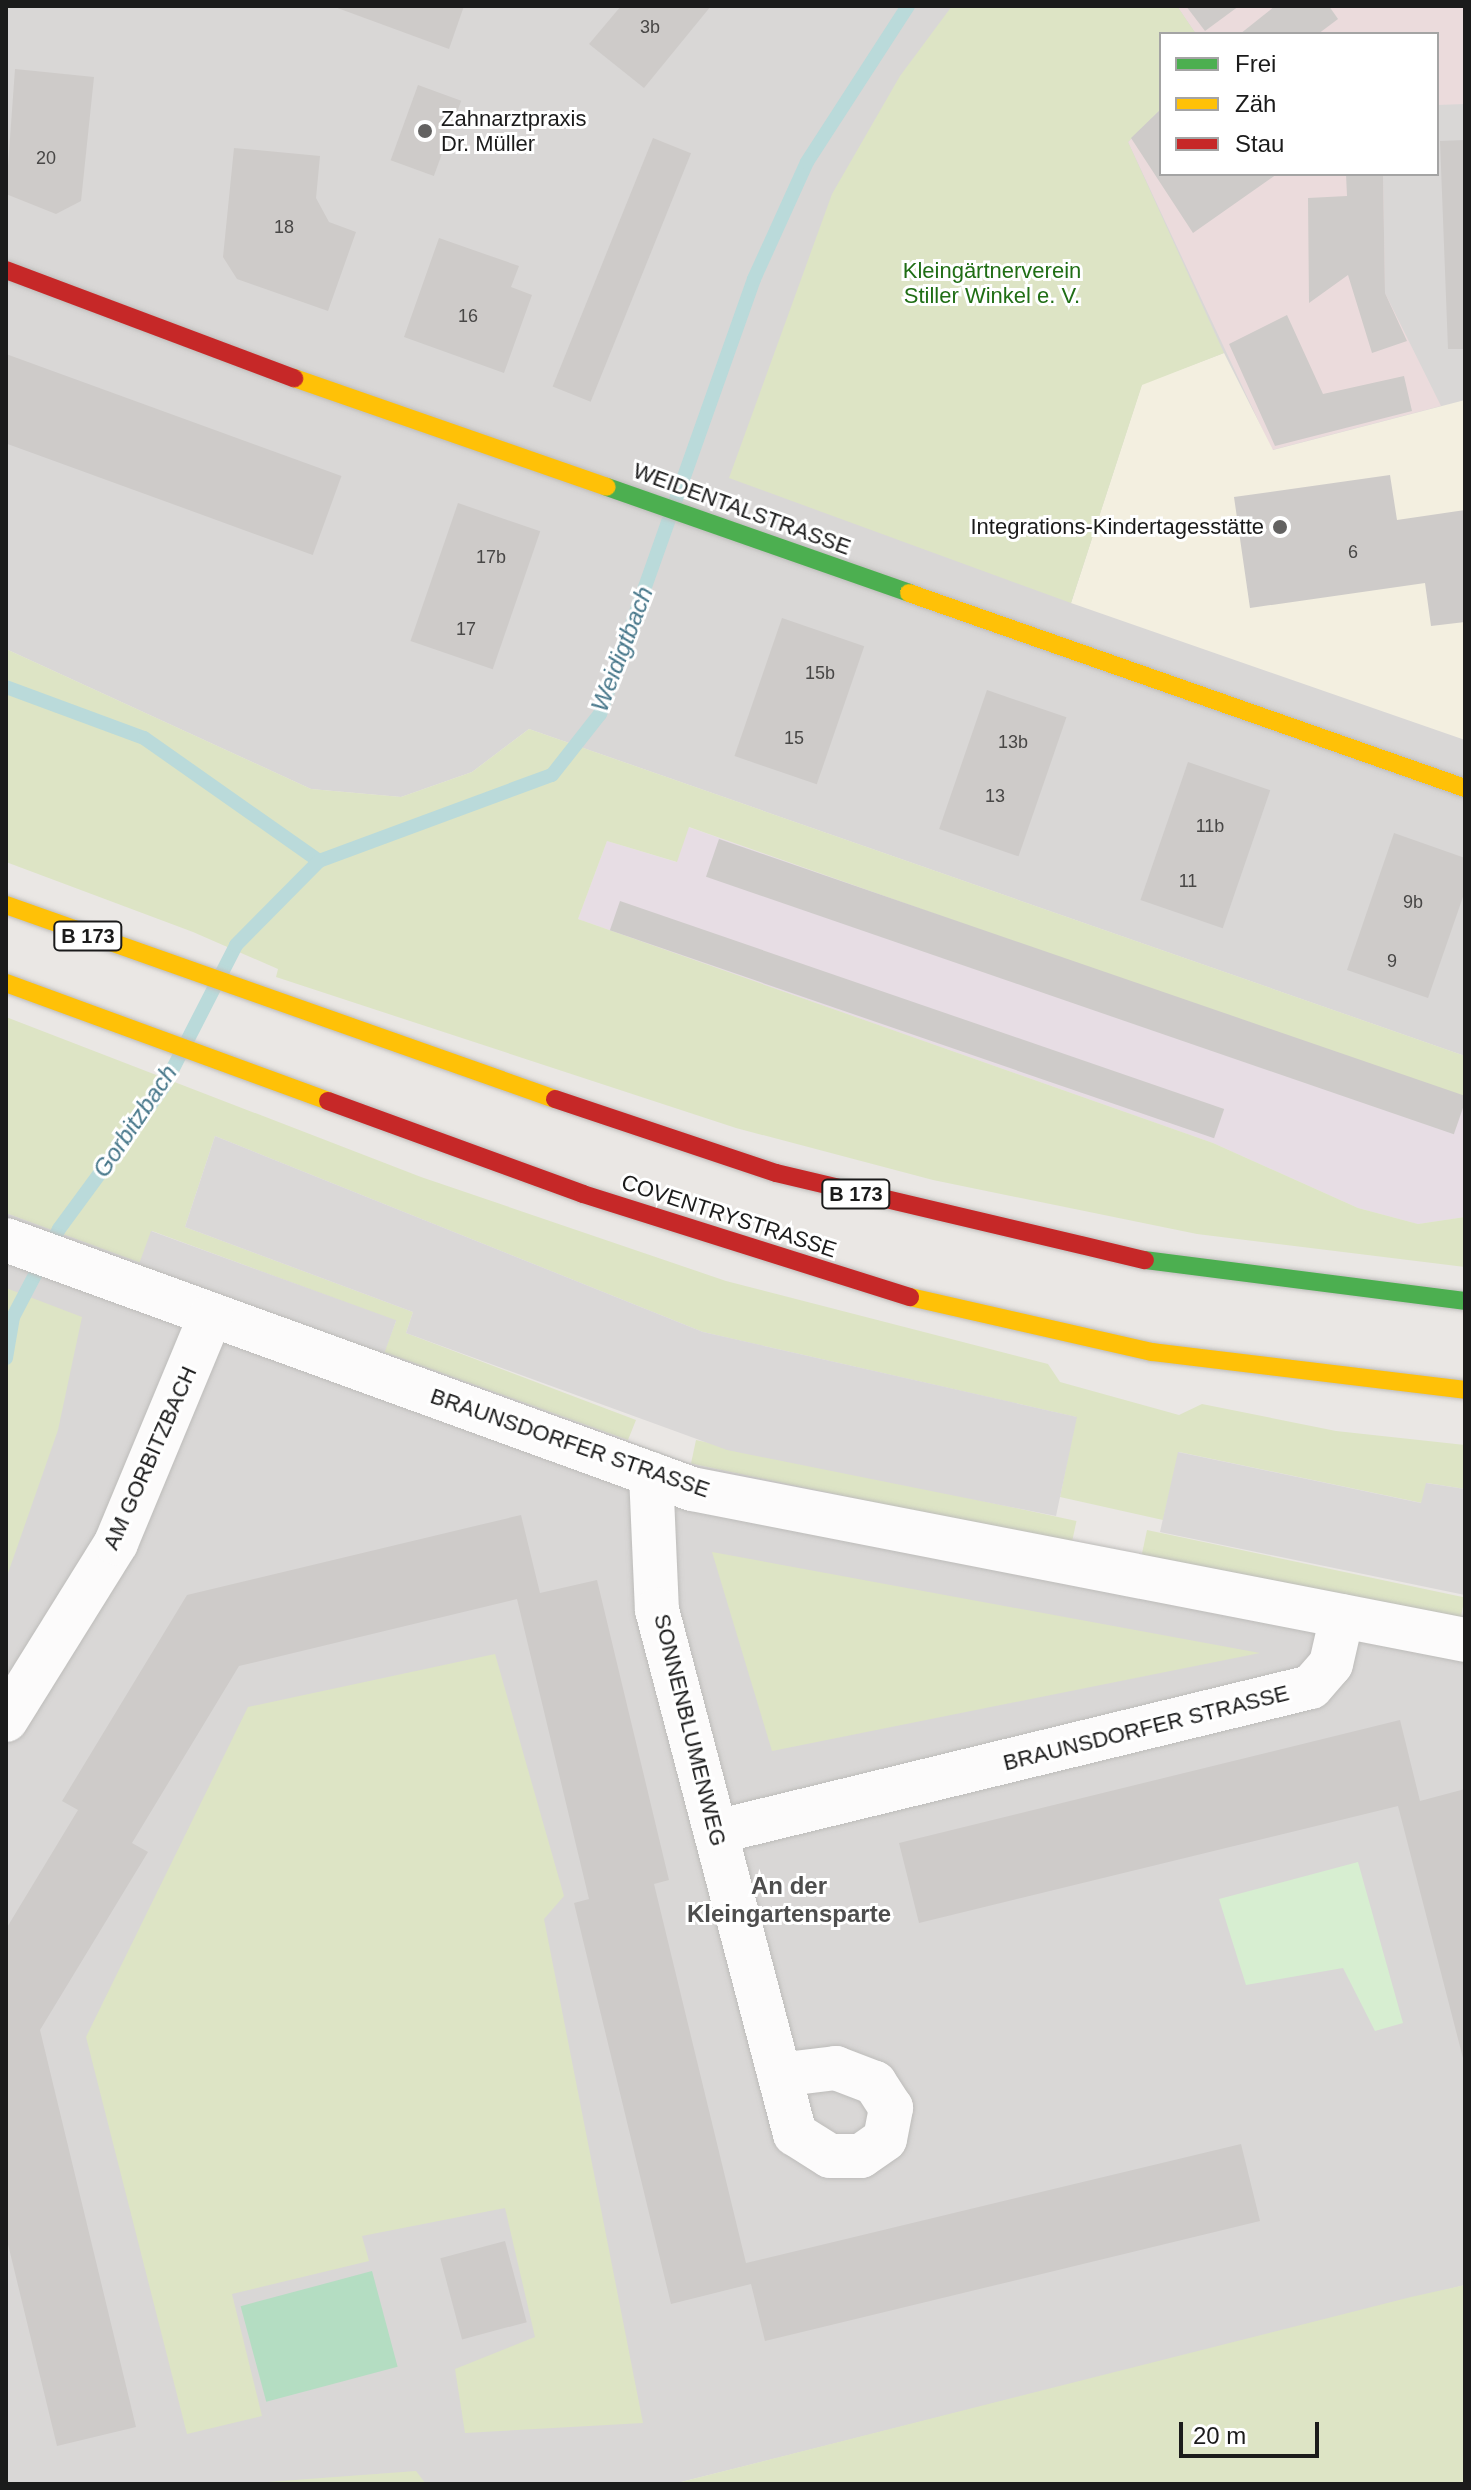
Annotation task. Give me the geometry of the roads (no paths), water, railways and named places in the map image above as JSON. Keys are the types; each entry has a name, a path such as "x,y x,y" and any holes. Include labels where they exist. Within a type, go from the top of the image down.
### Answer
{"main road":[{"name":"WEIDENTALSTRASSE","path":"6,270 627,494 1465,788"},
{"name":"B 173","path":"6,905 268,1003 617,1124 955,1220 1157,1263 1465,1301"},
{"name":"COVENTRYSTRASSE","path":"6,983 236,1070 583,1194 938,1306 1152,1352 1465,1390"}],"street":[{"name":"BRAUNSDORFER STRASSE","path":"10,1242 692,1489 1465,1640"},
{"name":"AM GORBITZBACH","path":"6,1720 116,1543 211,1315"},
{"name":"SONNENBLUMENWEG","path":"651,1474 657,1610 779,2075"},
{"name":"BRAUNSDORFER STRASSE","path":"716,1832 1311,1687 1331,1664 1342,1616"}],"waterway":[{"name":"Weidigtbach","path":"6,687 144,738 319,861 552,775 600,714 754,279 807,162 908,6"},
{"name":"Gorbitzbach","path":"6,1358 13,1317 59,1229 164,1086 236,945 319,861"}],"place":[{"name":"Zahnarztpraxis Dr. Müller","path":"425,131"},
{"name":"Integrations-Kindertagesstätte","path":"1280,527"}],"district":[{"name":"An der Kleingartensparte","path":"789,1900"}],"park label":[{"name":"Kleingärtnerverein Stiller Winkel e. V.","path":"992,282"}]}
